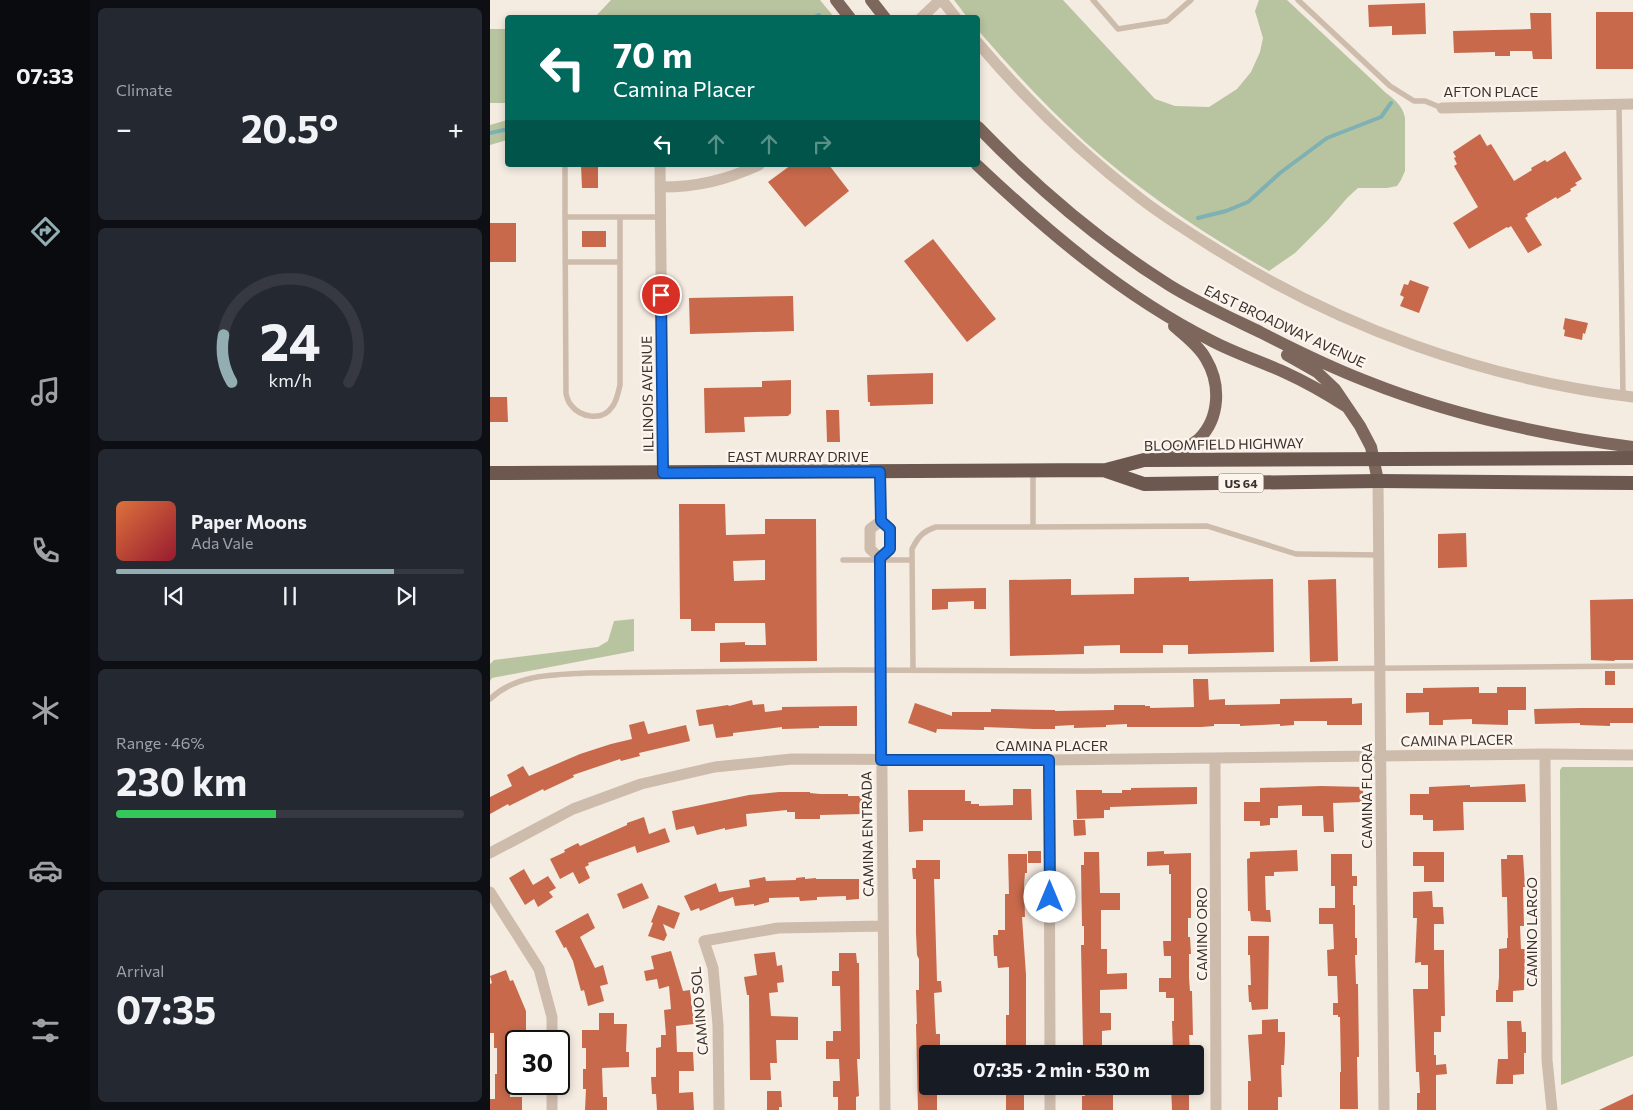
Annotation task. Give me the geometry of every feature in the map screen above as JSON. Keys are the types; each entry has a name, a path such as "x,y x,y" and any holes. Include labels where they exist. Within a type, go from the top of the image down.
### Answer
{"highway":[{"name":"BLOOMFIELD HIGHWAY","path":"1106,470 1144,460 1633,458"},
{"name":"EAST MURRAY DRIVE","path":"490,473 1106,470"},
{"name":"US 64","path":"1106,470 1144,484 1378,481 1633,483"}],"main road":[{"path":"836,0 848,15"},
{"path":"871,0 883,15"},
{"name":"EAST BROADWAY AVENUE","path":"980,129 1042,189 1078,219 1148,271 1188,297 1334,368 1367,382 1420,400 1542,432 1633,447"},
{"path":"978,167 1023,208 1082,257 1160,312 1211,341 1306,382 1348,406"},
{"path":"1188,297 1260,341 1317,372 1335,389 1348,406 1371,447 1378,481"},
{"path":"1144,460 1176,453 1188,447 1199,438 1212,419 1216,399 1215,381 1205,357 1160,312"}],"street":[{"path":"925,15 941,0 954,15"},
{"path":"980,46 1027,99 1106,172 1178,226 1237,263 1277,285 1360,324 1403,342 1443,355 1519,376 1573,388 1628,396"},
{"name":"AFTON PLACE","path":"1442,108 1633,104"},
{"name":"ILLINOIS AVENUE","path":"660,167 663,473"},
{"path":"661,187 678,187 714,182 738,175 755,167"},
{"name":"CAMINA ENTRADA","path":"880,472 881,521 890,529 890,549 880,559"},
{"name":"CAMINA FLORA","path":"1378,481 1384,1110"},
{"name":"CAMINA ENTRADA","path":"881,521 870,529 870,549 880,559 885,1110"},
{"name":"CAMINA PLACER","path":"490,853 573,809 641,784 715,767 792,759 1049,760 1545,754 1633,755"},
{"name":"CAMINO LARGO","path":"1545,754 1547,1060 1552,1110"},
{"name":"CAMINO ORO","path":"1215,758 1216,1110"},
{"path":"1049,760 1050,1045"},
{"path":"490,892 539,970 552,1017 552,1030"},
{"name":"CAMINO SOL","path":"719,1110 718,1016 713,968 704,941 778,928 883,926"},
{"path":"552,1095 552,1110"},
{"path":"1050,1095 1050,1110"}],"lane":[{"path":"1093,0 1118,29 1167,21 1191,0"},
{"name":"AFTON PLACE","path":"1298,0 1390,86 1414,101 1425,101 1442,108"},
{"path":"1619,104 1628,396"},
{"path":"565,167 566,394 570,404 579,412 589,416 601,416 611,409 617,398 620,385 620,217"},
{"path":"565,217 660,216"},
{"path":"566,262 620,262"},
{"path":"1033,471 1033,527"},
{"path":"913,670 912,549 918,538 926,530 936,527 1207,526 1296,554 1380,554"},
{"path":"843,560 912,560"},
{"path":"490,699 497,692 510,685 529,679 548,675 587,673 1633,666"}],"green space":[{"path":"611,0 820,0 832,15 597,15"},
{"path":"954,0 1063,0 1155,99 1175,106 1209,107 1237,89 1251,72 1260,52 1263,38 1255,11 1259,0 1287,0 1400,107 1405,118 1405,171 1397,186 1358,188 1295,253 1269,271 1174,211 1106,160 1072,130 1033,91 980,32 980,15 965,15"},
{"path":"490,29 505,29 505,103 490,103"},
{"path":"505,121 505,141 490,145 490,125"},
{"path":"634,619 634,651 492,678 490,681 490,664 494,660 598,647 608,641 614,621"},
{"path":"1562,767 1633,767 1633,1056 1561,1085 1560,770"}],"building":[{"path":"1425,3 1426,34 1392,35 1392,26 1369,27 1368,5"},
{"path":"1596,12 1633,12 1633,69 1596,69"},
{"path":"1530,13 1551,13 1552,59 1533,59 1532,51 1510,51 1510,56 1495,56 1495,52 1454,53 1453,31 1531,29"},
{"path":"1480,134 1487,146 1491,144 1514,181 1532,170 1531,168 1545,160 1547,162 1565,151 1582,179 1575,183 1577,185 1570,189 1571,191 1557,199 1556,197 1527,214 1528,216 1525,218 1542,245 1528,253 1511,226 1469,249 1453,223 1478,207 1454,166 1457,164 1453,152"},
{"path":"581,167 598,167 598,188 582,188"},
{"path":"788,167 831,167 849,191 805,227 768,182"},
{"path":"490,223 516,223 516,262 490,262"},
{"path":"582,231 606,231 606,247 582,247"},
{"path":"933,239 996,319 967,342 904,261"},
{"path":"1410,280 1429,287 1419,313 1400,306 1404,297 1400,295 1404,284 1408,285"},
{"path":"793,296 794,331 690,334 689,298"},
{"path":"1565,318 1588,323 1582,340 1564,336"},
{"path":"933,373 933,404 870,406 870,402 868,402 867,375"},
{"path":"791,380 791,413 788,416 744,417 745,432 705,433 704,388 762,387 762,381"},
{"path":"490,397 507,397 508,422 490,422"},
{"path":"826,410 839,410 840,442 827,442"},
{"path":"679,504 725,504 726,535 765,534 765,519 816,519 817,661 720,662 720,643 745,642 745,645 766,645 765,623 715,623 715,631 691,631 691,619 680,619","holes":["765,560 765,580 734,581 733,561"]},
{"path":"1466,533 1467,567 1438,568 1438,534"},
{"path":"1189,577 1189,581 1273,579 1274,652 1188,654 1188,645 1163,645 1163,653 1120,653 1120,645 1084,646 1084,654 1010,656 1009,580 1071,579 1071,595 1134,594 1134,578"},
{"path":"1336,579 1338,661 1310,662 1308,580"},
{"path":"986,588 986,609 974,609 974,601 948,602 948,609 932,610 932,589"},
{"path":"1633,599 1633,660 1591,660 1590,600"},
{"path":"1605,671 1615,671 1615,685 1605,685"},
{"path":"1193,679 1208,679 1209,700 1225,699 1225,705 1280,704 1280,699 1352,698 1352,704 1362,703 1362,725 1327,725 1327,721 1294,721 1294,725 1280,726 1280,724 1240,726 1240,724 1214,724 1214,726 1201,727 1127,727 1127,724 1074,728 1074,725 1055,726 1055,729 984,727 984,730 937,729 936,733 908,723 915,703 952,716 952,712 991,712 991,709 1114,710 1114,705 1145,705 1150,706 1150,708 1194,707"},
{"path":"1479,687 1479,693 1497,693 1497,687 1526,687 1526,710 1508,710 1508,725 1472,724 1472,719 1443,720 1443,725 1429,725 1429,712 1406,713 1406,693 1423,693 1423,688"},
{"path":"752,700 753,705 764,704 765,712 782,710 782,707 857,706 857,726 819,726 819,728 782,729 782,727 733,733 733,736 716,738 713,724 699,726 696,710 729,706"},
{"path":"1633,708 1633,723 1610,723 1610,726 1580,725 1580,723 1535,724 1534,709"},
{"path":"644,721 648,734 686,725 690,741 639,753 640,756 621,761 620,759 573,775 574,777 544,791 543,789 509,806 508,804 490,814 490,797 512,786 507,775 523,766 529,776 580,754 632,739 629,725"},
{"path":"1525,784 1526,802 1463,802 1464,830 1433,831 1433,820 1423,820 1423,815 1410,815 1410,794 1429,794 1429,787"},
{"path":"1197,787 1197,804 1110,807 1110,810 1104,810 1104,818 1077,819 1076,790 1102,790 1102,793 1122,793 1122,790 1131,790 1131,788"},
{"path":"1363,787 1363,802 1333,803 1334,832 1324,832 1323,816 1302,816 1302,805 1278,806 1278,818 1270,818 1270,825 1260,826 1260,821 1244,821 1244,802 1260,802 1260,788"},
{"path":"1013,789 1031,789 1032,820 923,820 923,831 909,832 908,790 965,790 965,801 971,801 971,804 979,804 979,806 1013,805"},
{"path":"779,792 862,796 862,814 820,815 820,819 795,819 795,812 787,812 787,810 746,814 747,826 725,830 725,828 697,835 694,826 676,830 672,811 749,795"},
{"path":"644,817 649,834 665,828 670,842 637,853 635,846 588,863 589,865 585,867 590,878 579,884 573,872 560,879 550,859 578,843 580,846 627,825 627,823"},
{"path":"1073,820 1085,820 1086,835 1074,836"},
{"path":"1297,850 1298,871 1274,872 1274,876 1265,876 1266,910 1270,910 1271,922 1251,921 1250,911 1248,911 1247,859 1250,858 1250,852"},
{"path":"1028,851 1041,851 1041,863 1028,863"},
{"path":"1164,851 1164,854 1191,853 1191,918 1188,918 1188,937 1190,937 1191,954 1189,954 1189,978 1190,991 1192,991 1193,1035 1189,1035 1190,1045 1173,1045 1174,998 1166,998 1166,992 1159,992 1159,978 1171,978 1171,956 1164,956 1163,941 1171,941 1171,874 1169,874 1169,865 1147,866 1147,852"},
{"path":"1084,852 1099,852 1100,893 1120,893 1120,910 1101,910 1101,949 1107,949 1107,974 1127,973 1127,989 1100,990 1100,1013 1111,1013 1111,1030 1102,1031 1102,1045 1083,1045 1081,945 1084,945 1084,926 1082,926 1081,865 1084,865"},
{"path":"1413,852 1444,852 1444,882 1424,882 1424,866 1413,866"},
{"path":"1008,854 1027,854 1027,873 1025,873 1024,886 1025,917 1022,917 1026,975 1026,1045 1006,1045 1006,1015 1009,1015 1009,967 998,968 997,956 994,956 993,935 998,935 998,930 1005,930 1005,894 1009,894"},
{"path":"1331,854 1352,854 1352,876 1357,876 1357,886 1353,886 1353,905 1355,905 1355,938 1357,938 1357,955 1355,955 1356,984 1358,984 1358,1109 1340,1109 1340,1017 1333,1015 1333,1003 1338,1003 1337,976 1328,976 1327,950 1334,949 1333,924 1319,924 1319,908 1335,908 1335,886 1331,886"},
{"path":"1507,855 1523,855 1525,887 1523,887 1524,926 1520,926 1521,949 1525,949 1524,990 1513,991 1513,1002 1496,1002 1499,977 1499,949 1507,948 1508,938 1507,897 1502,897 1501,859 1507,859"},
{"path":"916,860 940,860 940,879 934,879 937,981 941,981 942,992 934,993 936,1034 940,1034 940,1045 919,1045 919,1095 937,1095 937,1110 918,1110 916,990 919,990 919,959 917,955 916,933 916,879 913,879 912,868 916,868"},
{"path":"524,869 533,885 548,876 556,888 549,892 553,897 538,907 534,899 525,905 509,878"},
{"path":"765,877 766,881 796,880 796,878 805,877 805,879 859,879 859,899 846,900 846,896 817,897 817,900 800,901 799,897 769,898 769,902 754,906 754,904 735,906 733,897 700,911 699,908 691,911 684,896 716,883 719,892 750,887 749,880"},
{"path":"642,883 649,898 623,909 617,894"},
{"path":"1432,891 1433,907 1443,907 1444,924 1434,924 1434,950 1444,950 1445,1016 1441,1016 1441,1032 1434,1032 1434,1055 1436,1055 1436,1065 1446,1064 1447,1074 1436,1075 1436,1110 1417,1110 1417,1093 1420,1093 1419,1072 1416,1072 1413,989 1428,989 1428,965 1421,965 1421,962 1415,963 1417,918 1413,918 1413,892"},
{"path":"658,905 680,913 674,929 663,924 667,935 664,941 648,936"},
{"path":"588,913 595,928 580,937 595,968 603,965 608,984 600,986 604,1001 588,1006 584,990 581,991 573,961 555,931"},
{"path":"1248,936 1269,936 1268,1009 1252,1010 1251,1002 1249,1002 1248,985 1251,985"},
{"path":"671,951 683,991 690,990 694,1024 676,1026 677,1052 693,1052 694,1071 679,1071 679,1093 693,1092 694,1110 657,1110 656,1094 652,1094 651,1077 656,1077 656,1048 661,1047 661,1035 666,1035 664,1010 671,1009 669,986 659,989 657,979 646,981 644,971 654,969 651,956"},
{"path":"775,952 777,966 782,965 784,982 777,983 778,992 769,993 771,1016 798,1017 798,1040 776,1040 777,1063 770,1063 771,1080 750,1080 749,995 747,995 744,977 757,975 754,954"},
{"path":"839,953 856,953 857,963 859,963 860,1059 857,1059 859,1096 856,1097 856,1110 838,1110 838,1097 833,1097 833,1081 840,1081 839,1059 826,1059 826,1041 833,1041 833,1031 841,1031 840,986 832,986 832,971 839,971"},
{"path":"506,970 510,981 513,980 526,1011 526,1030 505,1030 505,1095 522,1097 522,1110 490,1110 490,1099 495,1099 497,1048 494,1048 494,1033 490,1033 490,984 492,983 490,976"},
{"path":"599,1013 614,1013 614,1024 627,1024 626,1052 629,1052 629,1067 602,1068 603,1097 607,1097 607,1110 585,1110 586,1089 583,1089 583,1069 586,1069 586,1048 582,1048 582,1030 599,1030"},
{"path":"1278,1019 1278,1032 1285,1032 1285,1043 1284,1065 1281,1065 1282,1097 1278,1097 1278,1110 1248,1110 1248,1081 1251,1081 1248,1035 1262,1034 1262,1020"},
{"path":"1507,1021 1521,1021 1522,1032 1526,1032 1524,1074 1513,1075 1513,1084 1496,1084 1498,1059 1508,1059"},
{"path":"767,1091 781,1091 782,1107 779,1107 779,1110 767,1110"},
{"path":"1633,1094 1633,1110 1599,1110"},
{"path":"1006,1095 1024,1095 1024,1110 1006,1110"},
{"path":"1113,1095 1113,1110 1082,1110 1082,1096"},
{"path":"1171,1095 1189,1095 1189,1110 1172,1110"}],"waterway":[{"path":"1198,218 1226,211 1248,202 1280,173 1327,138 1381,117 1391,103"},
{"path":"490,133 505,130"}],"route":[{"path":"661,295 663,473 880,472 881,521 890,529 890,549 880,558 881,760 1049,760 1050,897"}]}
